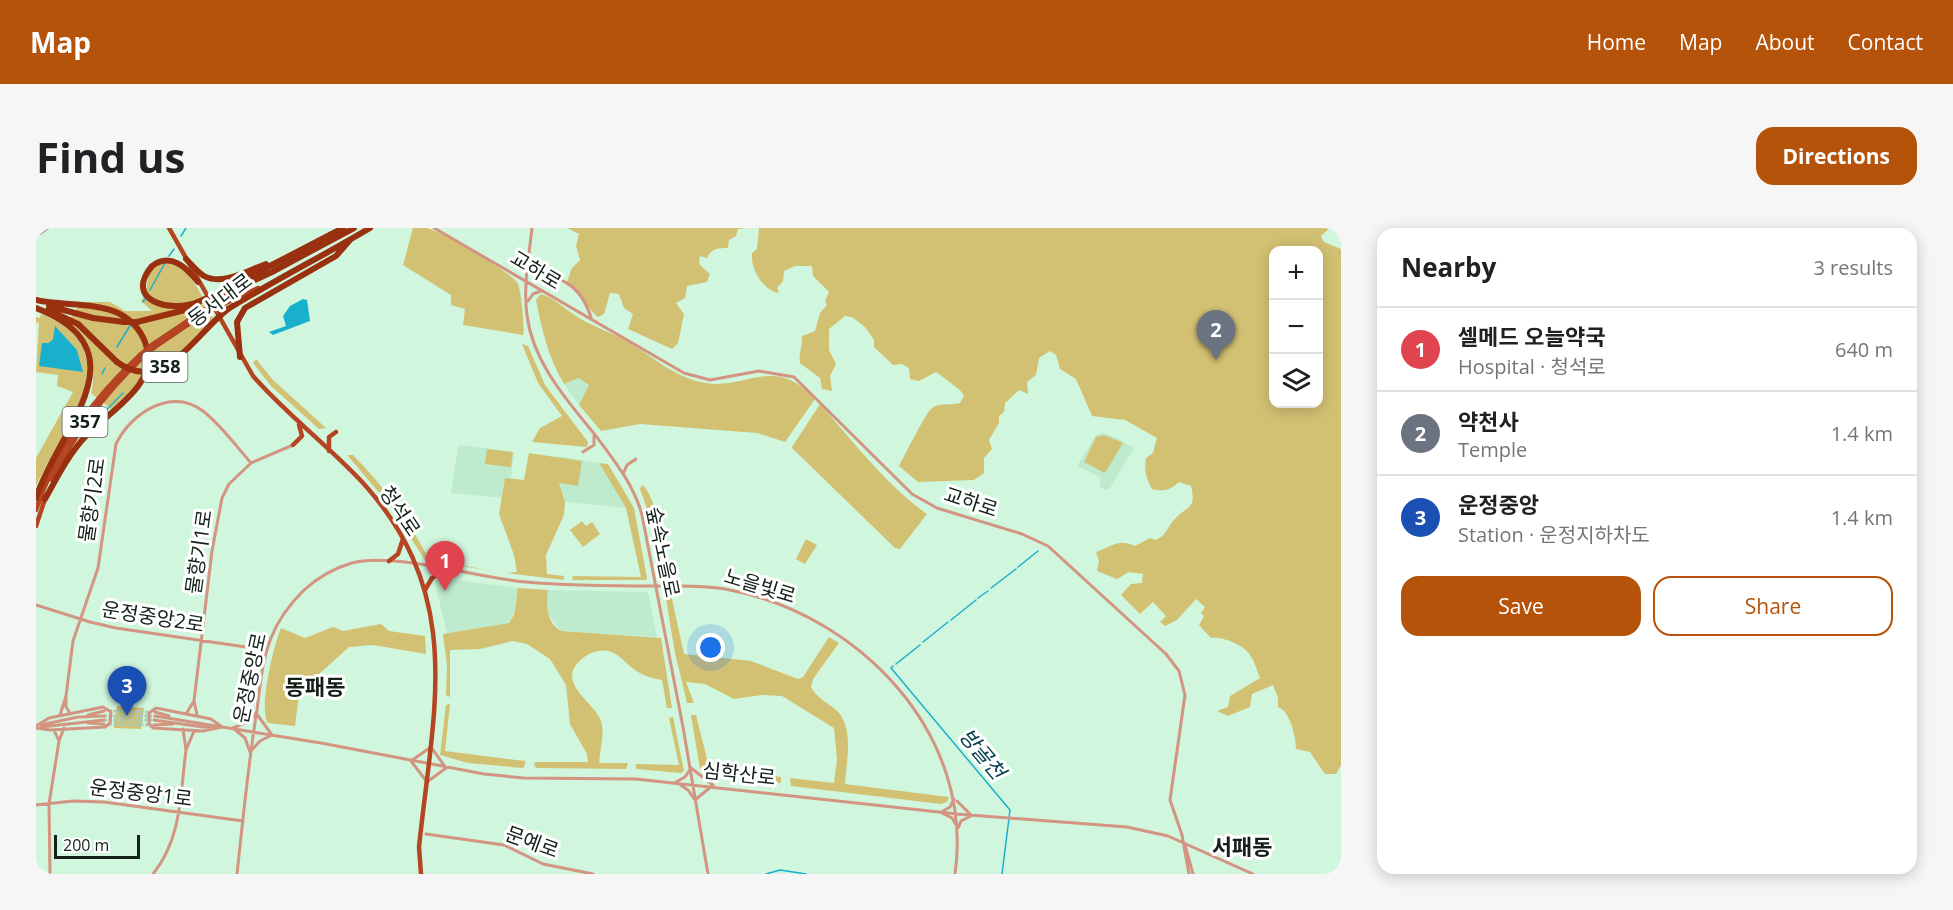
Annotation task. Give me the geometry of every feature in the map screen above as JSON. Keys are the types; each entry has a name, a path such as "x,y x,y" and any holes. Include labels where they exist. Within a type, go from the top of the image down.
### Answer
{"highway":[{"path":"221,301 295,254 343,228"},
{"name":"동서대로","path":"36,304 78,324 117,362 129,369 144,372 166,366 221,301 354,228"},
{"name":"동서대로","path":"36,304 82,316 124,322 159,319 201,308 270,283 307,266 370,228"},
{"path":"240,357 237,322 245,308 336,256 350,240"},
{"path":"186,259 202,275 215,279 226,279 295,254"},
{"path":"198,282 181,265 168,260 152,266 144,282 147,296 159,305 175,308 201,308"},
{"path":"36,304 76,334 86,352 90,373 84,404 44,477 36,498"},
{"path":"36,304 102,308 120,314 140,332 148,354 141,383 84,438 45,499"}],"main road":[{"name":"청석로","path":"169,228 240,357 272,397 364,485 403,539 425,590 431,609 436,649 436,699 419,847 421,874"},
{"name":"357","path":"36,510 71,435 109,384 201,308"},
{"name":"357","path":"36,526 62,460 86,421 112,387 141,356"},
{"path":"293,445 302,436 298,422"},
{"path":"329,451 329,437 336,432"},
{"path":"36,488 44,477"},
{"path":"388,561 398,554 403,539"},
{"path":"425,590 432,578 443,570"}],"street":[{"path":"36,236 48,228"},
{"name":"교하로","path":"434,228 695,378 719,380 759,371 794,376 912,494 948,512 1030,537 1048,546 1069,562 1166,654 1179,671 1186,703 1170,800 1189,856 1191,874"},
{"name":"숲속노을로","path":"532,228 527,272 527,315 546,369 623,474 640,506 691,768 708,874"},
{"name":"교하로","path":"527,272 553,276 571,285 582,299 591,319"},
{"path":"527,302 533,294 542,291"},
{"name":"물향기2로","path":"60,716 66,696 73,641 98,568 116,444 135,418 159,404 174,402 194,406 209,416 251,463"},
{"path":"583,452 594,445 594,434"},
{"name":"물향기1로","path":"194,701 218,513 229,484 251,463 293,445"},
{"path":"623,474 627,465 636,459"},
{"name":"노을빛로","path":"388,561 502,580 568,586 708,586 754,596 788,608 837,635 875,665 916,712 940,752 957,814 954,874"},
{"name":"운정중앙로","path":"237,874 250,752 267,650 285,611 320,577 351,563 388,561"},
{"name":"운정중앙2로","path":"36,604 116,628 267,650"},
{"path":"66,696 67,709 72,714"},
{"path":"186,714 194,701"},
{"path":"194,701 198,717"},
{"path":"103,707 111,712 110,723 105,727 54,729 36,727 49,718 103,707"},
{"path":"156,708 211,719 222,727 203,731 153,728 149,724 150,713 156,708"},
{"path":"256,713 272,735 260,741 250,752 245,738 233,728 247,722 256,713"},
{"path":"78,717 104,717 77,723 36,727 78,717"},
{"path":"154,718 179,719 216,726 183,724 154,718"},
{"name":"심학산로","path":"216,726 446,768 524,778 636,779 713,785 957,814 1127,827 1184,843 1253,874"},
{"path":"50,874 49,804 59,741 64,728"},
{"path":"54,729 59,741"},
{"path":"153,874 173,843 186,750 183,729"},
{"path":"186,750 195,730"},
{"path":"431,747 446,768 427,782 411,761 431,747"},
{"path":"691,768 713,785 695,800 688,790 676,782 686,777 691,768"},
{"path":"954,797 950,807 941,812 952,819 958,828"},
{"path":"954,797 960,807 972,815 961,821 958,828"},
{"name":"운정중앙1로","path":"36,805 104,802 243,821"},
{"name":"문예로","path":"426,834 504,845 543,864 593,874"},
{"name":"교하로","path":"1184,843 1191,874"},
{"path":"1189,856 1199,849"}],"shaded area":[{"path":"413,228 427,228 446,236 476,253 513,279 518,284 520,294 523,335 463,325 465,309 451,305 451,295 403,265"},
{"path":"567,228 748,228 738,229 736,236 729,240 728,248 713,250 707,258 700,256 699,264 710,274 707,282 687,286 685,298 676,303 684,314 678,343 672,349 628,329 633,314 624,308 619,294 610,293 604,314 598,317 590,309 567,282 572,268 580,260 576,246 579,234"},
{"path":"759,228 1330,228 1321,236 1324,242 1341,249 1341,765 1336,774 1325,774 1310,752 1296,749 1292,725 1286,714 1278,707 1278,698 1273,685 1252,694 1250,707 1228,716 1217,711 1228,707 1230,696 1260,678 1247,651 1227,640 1211,638 1199,625 1204,616 1201,613 1205,607 1196,599 1177,620 1165,626 1160,622 1166,616 1153,602 1140,614 1121,595 1131,584 1142,583 1143,574 1129,572 1117,579 1097,571 1099,561 1096,552 1119,543 1135,546 1150,538 1155,540 1159,538 1191,504 1193,499 1191,486 1179,482 1167,490 1152,489 1146,474 1145,463 1146,458 1153,453 1157,438 1125,420 1092,416 1076,379 1060,369 1056,355 1050,351 1039,358 1036,375 1027,382 1028,394 1019,390 1005,403 1004,412 999,416 999,423 989,440 992,449 984,458 984,473 974,480 918,482 899,466 929,411 938,405 960,403 964,396 960,390 936,372 919,381 910,379 909,368 902,364 893,365 874,347 874,340 865,327 852,317 845,316 829,329 829,350 836,364 830,376 832,391 822,389 820,378 800,363 800,356 802,336 815,331 820,313 827,305 825,301 829,292 813,276 812,266 795,266 784,271 783,281 777,288 779,293 773,291 755,272 752,253 757,249"},
{"path":"162,262 181,268 188,274 213,318 173,359 140,380 129,394 111,409 91,393 93,373 91,364 84,347 68,322 81,302 110,302 125,311 152,311 141,301 151,271"},
{"path":"541,294 551,298 574,315 625,340 668,368 696,381 713,384 757,377 785,378 799,385 815,399 785,442 757,433 640,424 601,431 579,405 589,385 578,378 564,384 554,364 543,333 536,300"},
{"path":"41,314 69,330 83,349 87,370 83,393 74,417 36,486 36,458 73,392 57,386 58,375 36,372 39,323 37,322 36,326 36,317 40,318"},
{"path":"522,344 528,346 545,385 588,442 587,447 532,442 540,428 562,416 538,383"},
{"path":"256,359 273,380 326,428 319,429 271,386 253,363"},
{"path":"578,378 589,385 579,405 564,384"},
{"path":"820,404 884,476 927,514 900,549 895,548 793,449 792,447"},
{"path":"1103,433 1134,448 1110,488 1105,490 1100,486 1100,477 1077,466 1096,435"},
{"path":"1104,435 1123,443 1105,473 1084,462 1096,437"},
{"path":"461,445 514,452 511,478 505,478 502,498 451,493 458,447"},
{"path":"487,449 513,452 511,467 485,464"},
{"path":"529,453 582,461 578,486 559,483 565,502 564,515 546,555 547,574 564,576 564,580 506,573 517,572 514,555 499,514 505,478 524,480"},
{"path":"347,455 353,455 385,491 404,517 429,559 492,571 425,560 388,503"},
{"path":"557,456 599,463 626,508 565,502 557,478"},
{"path":"599,463 608,464 634,508 646,580 572,580 573,576 641,577 626,508"},
{"path":"642,485 652,501 656,514 669,580 663,578 651,520 640,489"},
{"path":"582,521 586,526 592,522 600,534 583,547 570,530"},
{"path":"806,539 817,545 805,564 796,559"},
{"path":"441,578 518,588 512,620 496,627 447,633 435,584"},
{"path":"518,588 548,590 547,607 550,618 561,631 661,638 672,708 667,708 662,680 641,674 609,651 599,651 586,656 575,667 572,675 578,691 601,721 599,763 628,763 626,769 537,768 534,766 535,762 588,762 587,754 570,724 566,685 550,659 527,644 513,641 480,649 450,650 450,697 446,695 447,666 443,634 509,623 514,615"},
{"path":"548,590 648,592 657,637 561,631 548,614"},
{"path":"670,590 684,654 751,661 798,679 803,677 829,637 839,643 813,679 811,687 844,720 848,738 845,784 949,797 947,802 941,804 791,786 790,778 834,783 837,759 834,728 782,696 762,695 734,699 705,684 686,682 694,703 687,703 675,653 665,593"},
{"path":"381,624 389,631 425,636 426,654 373,645 349,647 318,675 301,695 295,726 268,723 265,716 266,691 271,661 281,628 305,638 333,627 343,631"},
{"path":"450,704 445,751 525,761 523,768 468,763 440,755 446,705"},
{"path":"117,706 144,708 141,729 114,728"},
{"path":"691,715 696,715 709,767 781,777 781,783 703,773 700,769"},
{"path":"673,717 684,771 681,773 636,769 636,764 679,765 669,718"}],"water":[{"path":"303,299 307,300 310,321 273,335 269,332 286,326 283,316 290,306"},
{"path":"55,326 77,350 83,372 39,366 42,343 49,343 53,339"}],"waterway":[{"path":"181,236 186,228"},
{"path":"169,256 174,249"},
{"path":"150,290 165,263"},
{"path":"117,347 131,324"},
{"path":"102,374 105,368"},
{"path":"86,431 123,393"},
{"path":"1018,567 1038,551"},
{"path":"991,588 1016,569"},
{"path":"978,598 988,591"},
{"path":"951,620 976,600"},
{"path":"923,642 948,622"},
{"path":"896,664 920,645"},
{"name":"방골천","path":"893,666 891,668 1010,810 1002,874"},
{"path":"766,874 780,870 806,874"}],"tunnel":[{"path":"109,711 150,712"},
{"path":"104,716 155,716"},
{"path":"104,720 154,720"},
{"path":"109,724 154,725"}],"place":[{"name":"약천사","path":"1216,360"},
{"name":"셀메드 오늘약국","path":"445,591"},
{"name":"운정중앙","path":"127,716"}],"district":[{"name":"동패동","path":"315,687"},
{"name":"서패동","path":"1242,847"}]}
